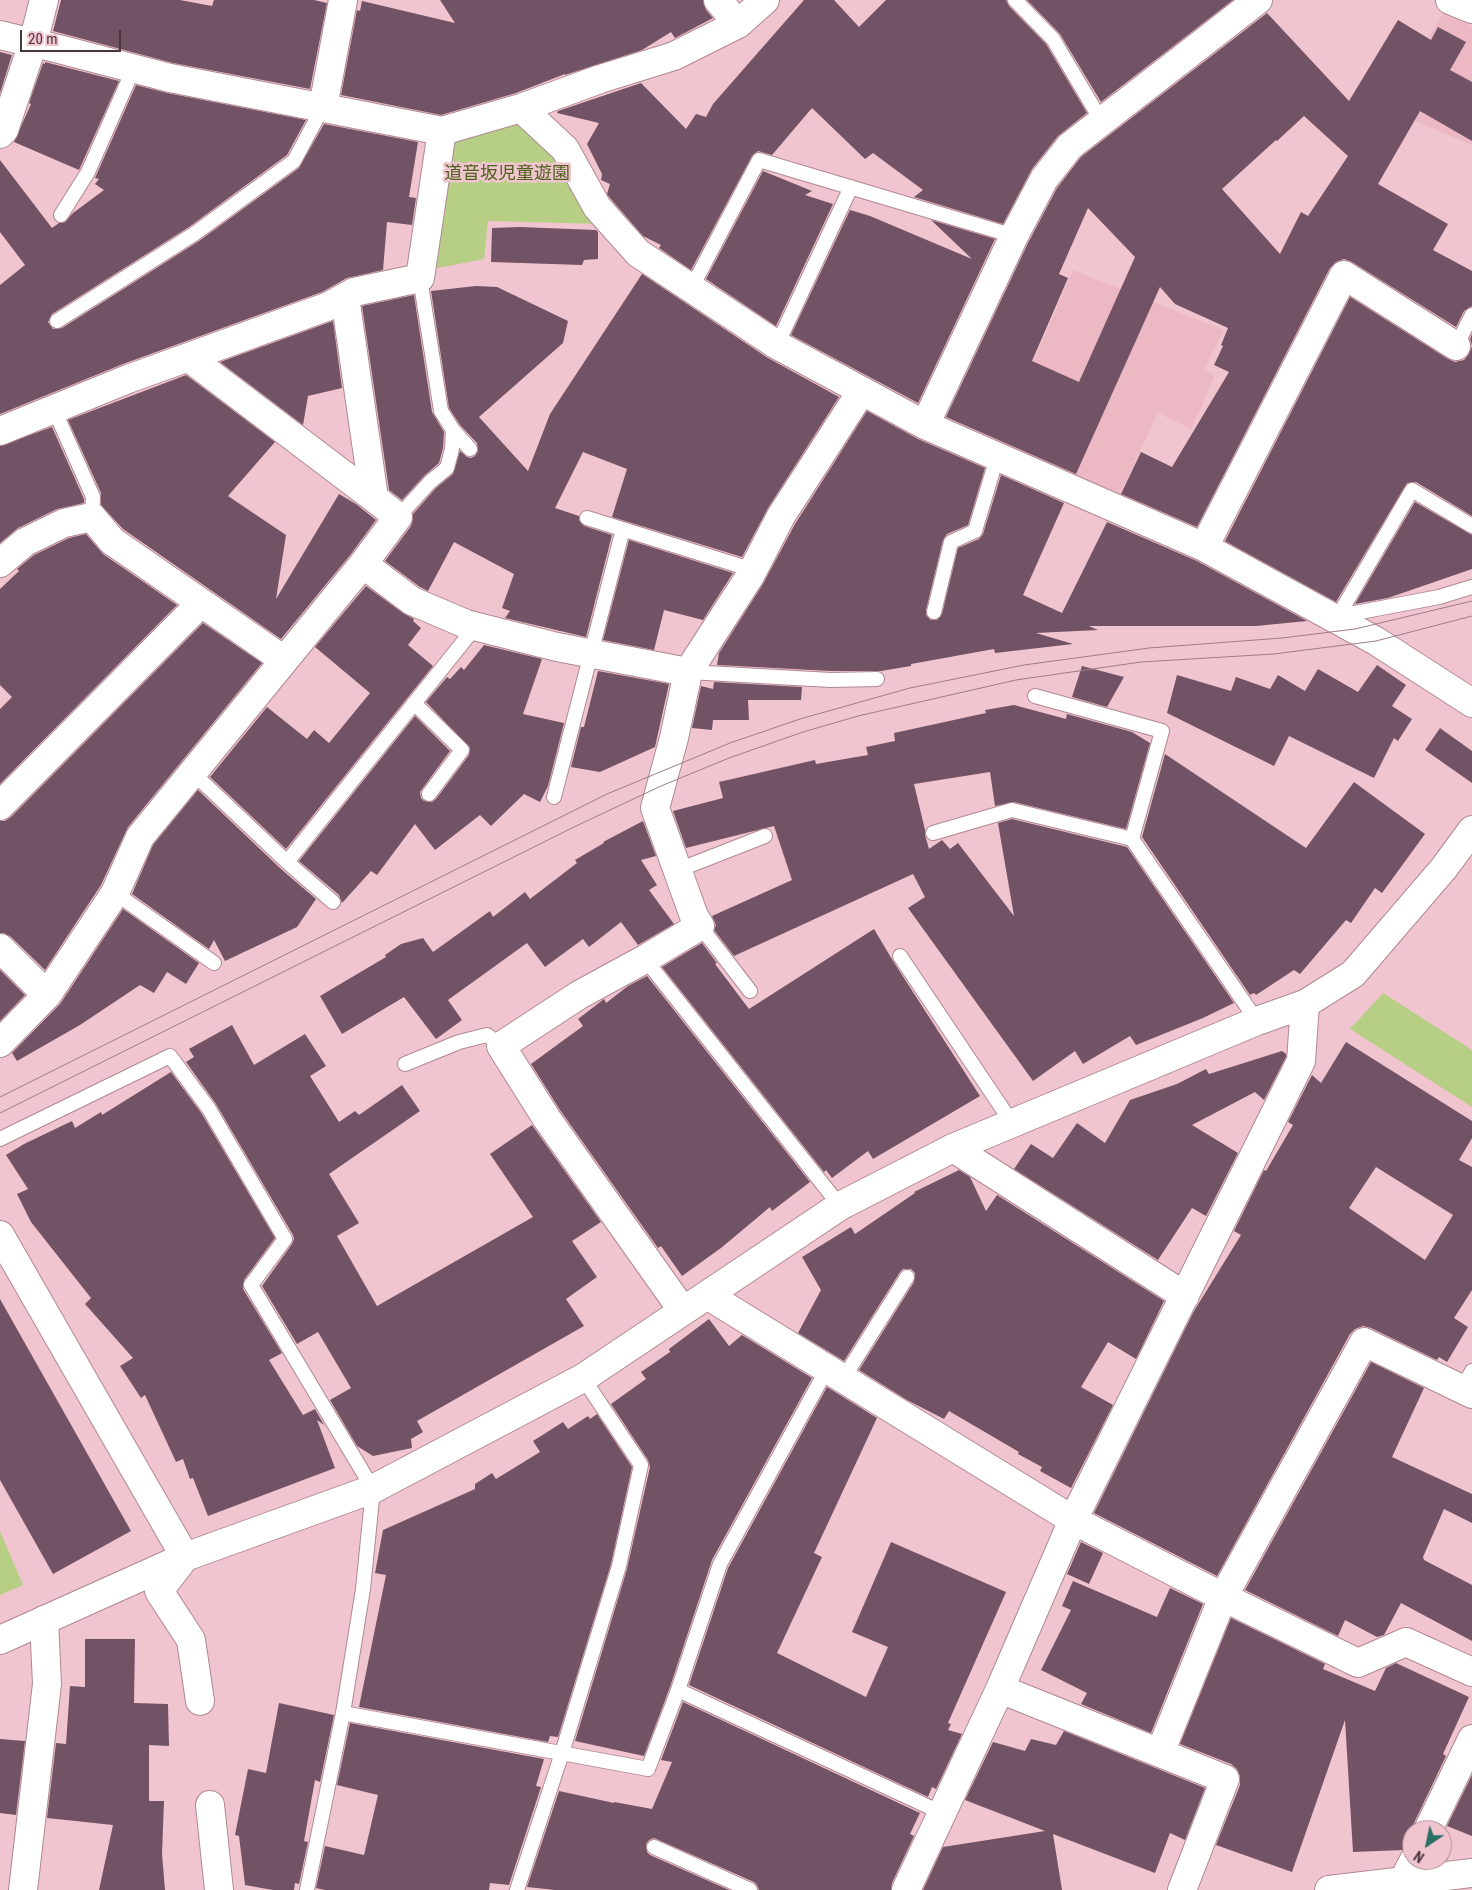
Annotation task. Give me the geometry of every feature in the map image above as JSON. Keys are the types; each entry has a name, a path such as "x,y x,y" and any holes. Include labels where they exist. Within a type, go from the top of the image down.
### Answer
{"main road":[{"path":"0,134 4,130 33,43 44,0"},
{"path":"323,108 343,0"},
{"path":"718,0 738,24"},
{"path":"0,35 133,70 442,131 521,108 582,85 674,56 738,24 765,0"},
{"path":"925,425 1014,236 1044,179 1070,146 1258,0"},
{"path":"1450,0 1472,9"},
{"path":"521,108 564,149 597,207 638,253 778,345 925,425 1204,547 1338,617 1472,703"},
{"path":"0,431 188,357 329,306 354,292 420,278 442,131"},
{"path":"1204,547 1344,275 1456,346"},
{"path":"345,297 374,498"},
{"path":"0,1043 47,995 115,893 140,837 363,564 398,517 188,357"},
{"path":"683,1311 547,1119 501,1046 579,995 700,926 694,916 655,808 674,738 688,672 753,570 781,516 862,392"},
{"path":"0,563 25,542 64,523 92,517 112,541 284,660"},
{"path":"363,564 412,601 476,626 590,653 688,672"},
{"path":"0,806 201,603"},
{"path":"0,1640 185,1557 373,1489 582,1378 840,1206 953,1148 1257,1021 1305,1004 1353,974 1444,868 1472,830"},
{"path":"0,948 47,995"},
{"path":"906,1890 1000,1689 1073,1520 1301,1061 1305,1004"},
{"path":"953,1148 1185,1296"},
{"path":"0,1235 185,1557"},
{"path":"707,1295 1073,1520 1223,1597 1358,1663 1406,1642 1472,1672"},
{"path":"1160,1753 1223,1597 1364,1342 1469,1385"},
{"path":"185,1557 159,1591 191,1640 200,1701"},
{"path":"23,1890 47,1684 44,1620"},
{"path":"1000,1689 1225,1779 1182,1890"},
{"path":"1433,1820 1472,1739"},
{"path":"210,1804 219,1890"},
{"path":"1329,1890 1406,1877 1472,1872"}],"lane":[{"path":"1015,0 1052,38 1102,122"},
{"path":"62,215 88,172 133,70"},
{"path":"57,321 194,234 294,161 323,108"},
{"path":"692,287 759,160 1014,236"},
{"path":"778,345 851,187"},
{"path":"420,278 441,411 453,430 470,450"},
{"path":"1456,346 1472,315"},
{"path":"54,409 93,497 92,517"},
{"path":"398,517 430,482 447,468 452,449 453,430"},
{"path":"934,612 951,542 975,531 997,457"},
{"path":"1338,617 1412,490 1472,526"},
{"path":"587,518 753,570"},
{"path":"554,797 623,529"},
{"path":"1338,617 1439,597 1472,587"},
{"path":"287,862 476,626"},
{"path":"688,672 831,680 877,679"},
{"path":"1035,696 1162,731 1132,840"},
{"path":"414,703 462,750 429,794"},
{"path":"192,773 287,862 333,902"},
{"path":"933,833 1012,810 1132,840 1257,1021"},
{"path":"678,870 765,836"},
{"path":"115,893 214,963"},
{"path":"700,926 750,991"},
{"path":"900,956 1012,1123"},
{"path":"645,959 840,1206"},
{"path":"405,1064 458,1042 487,1035 501,1046"},
{"path":"0,1138 170,1056 209,1109 285,1239 251,1285 373,1489 363,1589 343,1713 307,1890"},
{"path":"343,1713 648,1769 678,1690 720,1564 835,1374 907,1277"},
{"path":"517,1890 562,1753 619,1566 641,1465 582,1378"},
{"path":"678,1690 942,1813"},
{"path":"654,1847 750,1890"}],"shaded area":[{"path":"1443,14 1472,26 1472,145 1413,120 1405,76"},
{"path":"1073,270 1224,330 1204,369 1215,375 1191,429 1158,413 1120,494 998,444"}],"green space":[{"name":"道音坂児童遊園","path":"510,122 523,123 543,141 605,224 488,221 484,259 433,269 449,139"},
{"path":"1383,993 1472,1050 1472,1107 1350,1029"},
{"path":"0,1531 23,1585 0,1595"}],"building":[{"path":"61,0 180,0 212,6 214,0 314,0 327,3 310,89 173,63 53,31"},
{"path":"440,0 703,0 706,10 713,18 675,38 671,32 642,50 565,74 516,93 441,115 341,95 357,10 360,11 362,1 455,23"},
{"path":"804,0 834,0 859,27 886,0 1006,0 1009,6 1046,44 1087,113 1058,136 1032,169 1003,224 914,197 923,190 873,153 865,159 812,108 772,155 758,151 752,156 691,270 659,248 661,245 643,236 607,194 610,184 601,180 602,174 587,144 599,123 557,113 558,111 641,83 686,129 696,114 706,117 713,104"},
{"path":"1027,0 1233,0 1101,102 1060,34"},
{"path":"1267,13 1349,101 1398,20 1431,40 1438,27 1466,42 1450,70 1472,82 1472,141 1420,111 1378,184 1448,224 1433,250 1472,271 1472,306 1464,311 1456,327 1352,262 1344,259 1336,262 1330,268 1197,527 1121,494 1141,452 1172,467 1229,372 1214,365 1223,346 1221,345 1228,328 1175,304 1160,287 1076,474 946,417 1028,243 1057,188 1081,157","holes":["1304,116 1348,156 1308,216 1301,212 1280,254 1222,189","1088,208 1135,257 1079,382 1032,361 1068,278 1059,274"]},
{"path":"0,52 12,55 0,93"},
{"path":"45,62 119,81 79,170 14,142 31,104 29,103"},
{"path":"136,85 167,93 306,120 287,155 189,227 52,314 48,322 53,329 62,328 199,241 299,168 324,124 418,142 409,197 416,198 412,225 387,222 383,270 347,278 322,292 123,364 0,414 0,285 25,265 0,232 0,160 52,228 59,223 65,222 73,213 104,190 95,184 99,179 95,178"},
{"path":"763,171 812,191 805,195 833,204 776,326 706,279"},
{"path":"850,210 870,216 972,259 931,220 995,239 918,403 791,335"},
{"path":"520,227 596,230 598,232 598,259 584,260 582,265 491,262 492,228"},
{"path":"642,274 768,358 839,397 768,508 742,557 612,517 627,469 583,452 555,508 579,516 579,520 584,526 612,535 586,637 505,618 510,611 502,608 514,574 454,542 428,591 385,561 411,526 413,514 436,488 453,474 460,451 471,458 478,451 477,443 460,425 449,408 431,291 476,286 497,287 568,321 563,343 479,417 528,471 550,414"},
{"path":"414,295 432,412 444,432 443,448 439,463 402,500 389,490 362,306"},
{"path":"1350,297 1455,362 1464,360 1472,346 1472,516 1416,482 1407,483 1336,602 1225,541"},
{"path":"333,321 342,388 308,396 303,425 220,362"},
{"path":"186,375 275,442 228,496 286,535 276,599 339,494 356,504 376,520 351,554 281,639 123,529 101,505 101,493 68,420"},
{"path":"867,411 918,439 985,468 968,525 947,534 943,540 926,610 926,615 931,620 937,620 942,614 958,548 979,539 983,534 1001,475 1064,503 1023,595 1062,613 1107,522 1197,561 1307,621 1256,626 1089,626 1098,630 1036,633 1073,644 995,653 994,649 881,671 831,671 717,665 719,653 763,584 795,524"},
{"path":"52,427 84,499 84,503 57,509 18,528 0,543 0,446"},
{"path":"1415,502 1472,535 1472,569 1388,598 1355,604"},
{"path":"86,534 103,554 177,605 0,784 0,709 12,697 0,685 0,589 19,571 17,569 34,555 69,538"},
{"path":"629,540 733,573 703,620 664,610 654,650 603,640"},
{"path":"366,586 414,619 413,621 421,628 408,645 433,666 286,849 210,777 267,707 307,739 314,730 329,743 370,693 315,647"},
{"path":"203,623 262,663 128,827 101,885 45,970 11,937 0,933 0,821 5,821 11,817"},
{"path":"484,645 542,659 523,714 564,723 548,786 540,802 524,794 491,826 480,815 435,850 415,824 377,875 371,871 342,903 339,895 299,861 415,716 450,751 420,792 421,798 424,801 432,802 436,799 469,755 470,748 426,702 447,677 450,679 461,667 464,670"},
{"path":"1377,665 1406,685 1392,706 1412,719 1398,741 1394,738 1374,778 1289,736 1274,766 1167,713 1177,675 1231,691 1236,677 1270,689 1278,675 1305,691 1318,669 1358,692"},
{"path":"1082,666 1124,677 1107,707 1072,697"},
{"path":"598,671 669,684 655,747 600,772 571,767 581,727 584,727"},
{"path":"714,682 802,687 801,700 748,700 749,720 713,720 712,730 692,728 701,686 713,689"},
{"path":"1014,705 1066,719 1067,714 1132,732 1150,743 1126,829 1014,802 995,806 990,772 914,784 929,849 942,840 950,849 958,843 1014,916 998,823 1012,819 1127,847 1234,1003 1203,1018 1136,1045 1130,1036 1083,1064 1075,1051 1033,1081 908,908 925,897 913,874 734,956 714,930 716,925 712,916 792,880 774,826 686,848 673,811 723,798 719,782 815,760 816,764 868,755 866,747 895,741 894,733 986,713 985,710"},
{"path":"1440,728 1472,751 1472,783 1425,750"},
{"path":"1165,754 1306,848 1354,782 1425,834 1382,893 1375,888 1351,923 1346,920 1300,974 1294,970 1256,995 1254,993 1250,995 1142,837"},
{"path":"198,790 281,869 316,899 297,927 225,961 214,940 209,949 132,894 153,845"},
{"path":"643,821 656,856 641,860 657,885 649,890 674,924 638,945 621,922 589,947 583,939 545,967 527,943 448,1000 462,1020 436,1039 404,997 342,1034 320,996 386,957 385,955 401,944 423,938 433,952 490,911 493,917 525,892 530,899 577,863 575,860 603,842"},
{"path":"123,909 199,963 186,984 167,972 154,993 140,985 80,1025 17,1061 12,1053 60,1004"},
{"path":"874,929 980,1096 873,1159 868,1151 832,1178 826,1170 824,1172 662,967 702,943 717,963 715,964 749,1009"},
{"path":"0,970 25,995 0,1021"},
{"path":"647,976 810,1182 772,1211 770,1207 721,1248 682,1276 661,1246 658,1248 560,1110 531,1064 583,1026 578,1019 604,999 606,1003 628,986"},
{"path":"232,1025 254,1065 305,1034 326,1066 310,1076 339,1122 355,1111 359,1115 402,1085 420,1111 329,1174 359,1223 337,1236 377,1306 533,1217 490,1154 532,1125 601,1222 572,1241 597,1277 566,1299 584,1326 417,1421 423,1432 411,1439 412,1448 373,1456 357,1446 330,1400 351,1388 318,1332 297,1344 262,1286 292,1244 293,1235 216,1104 186,1062 194,1057 189,1049"},
{"path":"1346,1042 1472,1121 1472,1138 1459,1160 1472,1167 1472,1290 1454,1318 1468,1327 1447,1362 1439,1357 1437,1360 1371,1328 1363,1326 1355,1329 1350,1334 1217,1576 1094,1513 1194,1311 1241,1235 1234,1231 1264,1170 1266,1171 1293,1125 1288,1122 1312,1075 1321,1083","holes":["1376,1167 1453,1215 1425,1260 1349,1208"]},
{"path":"1282,1051 1286,1054 1286,1057 1264,1100 1255,1092 1192,1125 1238,1153 1206,1216 1192,1208 1158,1260 1014,1169 1031,1144 1053,1158 1077,1123 1105,1143 1130,1100 1177,1084 1206,1069 1209,1074"},
{"path":"171,1072 202,1114 275,1238 244,1280 243,1289 282,1353 269,1360 303,1415 315,1409 324,1425 317,1420 335,1468 208,1516 193,1478 190,1479 183,1459 176,1462 145,1395 141,1398 120,1366 133,1358 85,1304 91,1298 31,1222 17,1194 28,1189 6,1155 24,1144 72,1121 75,1128 101,1112 102,1115"},
{"path":"959,1170 970,1177 986,1211 997,1195 1164,1301 1136,1359 1108,1342 1081,1387 1113,1405 1071,1488 1040,1471 1042,1467 1018,1454 1019,1452 949,1411 944,1419 907,1400 859,1370 914,1282 915,1273 911,1269 903,1269 900,1272 844,1361 798,1333 821,1290 802,1257 851,1227 855,1234 914,1192"},
{"path":"0,1299 131,1531 53,1574 0,1480"},
{"path":"709,1319 729,1346 742,1335 812,1378 712,1560 670,1687 644,1756 575,1741 627,1569 650,1467 648,1460 611,1404 646,1379 641,1372 670,1352 669,1349"},
{"path":"1371,1362 1424,1388 1392,1457 1472,1494 1472,1523 1444,1509 1423,1557 1424,1560 1472,1585 1472,1641 1401,1603 1384,1635 1377,1637 1345,1620 1338,1636 1245,1590"},
{"path":"827,1387 877,1418 814,1553 822,1557 777,1653 866,1697 888,1647 852,1632 891,1542 1006,1592 948,1723 951,1724 948,1730 962,1734 936,1789 932,1787 928,1797 689,1685 728,1568"},
{"path":"597,1414 632,1467 611,1564 558,1737 550,1736 548,1742 359,1707 386,1575 375,1573 383,1530 475,1489 475,1484 492,1473 496,1479 540,1452 533,1441 563,1422 568,1429 588,1416 590,1419"},
{"path":"1081,1542 1103,1553 1089,1584 1067,1574"},
{"path":"1073,1581 1157,1617 1170,1588 1203,1604 1151,1733 1081,1704 1087,1693 1041,1670 1071,1610 1062,1606"},
{"path":"1231,1618 1325,1664 1323,1669 1375,1691 1386,1668 1396,1663 1469,1697 1443,1754 1446,1756 1415,1820 1402,1820 1402,1850 1353,1852 1345,1720 1292,1872 1216,1845 1240,1785 1240,1776 1237,1769 1231,1764 1180,1744"},
{"path":"85,1639 135,1639 134,1703 168,1704 169,1746 149,1745 149,1801 164,1801 162,1854 165,1890 99,1890 113,1825 47,1818 56,1743 66,1744 70,1686 85,1687"},
{"path":"683,1702 920,1813 910,1834 914,1836 892,1883 891,1890 759,1890 754,1882 654,1838 646,1844 647,1852 650,1855 729,1890 555,1890 527,1887 559,1791 652,1809 672,1762 661,1760"},
{"path":"279,1703 334,1715 320,1782 315,1780 304,1841 308,1842 299,1884 295,1883 294,1890 273,1890 245,1885 239,1836 235,1835 248,1769 266,1773"},
{"path":"350,1723 544,1759 536,1786 541,1787 509,1885 490,1883 489,1890 325,1890 316,1888 325,1846 364,1855 378,1795 337,1785"},
{"path":"1064,1731 1205,1788 1185,1840 1170,1833 1155,1873 1053,1834 1062,1890 923,1890 943,1847 1045,1831 965,1800 993,1742 1025,1751 1031,1739 1056,1745"},
{"path":"0,1739 25,1741 16,1815 0,1813"},
{"path":"1472,1775 1472,1836 1452,1828 1452,1820 1450,1820"}],"tram line":[{"path":"0,1097 607,794 730,743 800,719 910,688 1024,665 1149,648 1282,638 1355,629 1472,601"},
{"path":"0,1113 576,826 661,786 729,758 803,732 858,716 1016,680 1141,662 1274,654 1376,641 1472,616"}]}
